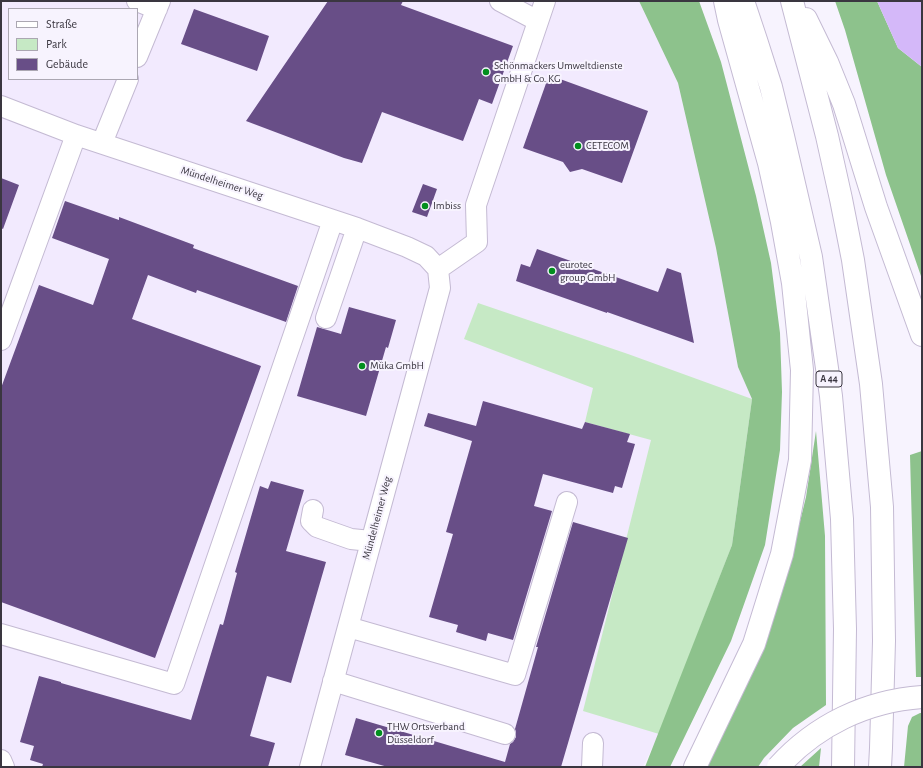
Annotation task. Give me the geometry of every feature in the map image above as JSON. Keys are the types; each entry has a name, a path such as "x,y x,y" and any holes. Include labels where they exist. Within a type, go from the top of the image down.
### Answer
{"highway":[{"path":"695,767 754,644 782,554 800,460 802,370 793,283 769,163 725,1"},
{"name":"A 44","path":"743,1 771,87 811,257 831,396 843,527 845,629 844,767"},
{"path":"792,1 825,129 841,200 853,260 871,384 882,507 884,641 880,767"},
{"path":"796,1 825,56 844,104 876,207 922,335"},
{"path":"778,767 800,745 822,729 842,718 889,701 922,697"}],"street":[{"path":"137,1 158,5 138,55"},
{"path":"500,1 538,21"},
{"path":"438,269 477,242 476,205 545,1"},
{"path":"102,144 128,80"},
{"name":"Mündelheimer Weg","path":"1,106 102,144 357,228 426,256 438,269 440,288 310,767"},
{"path":"2,336 76,135"},
{"path":"1,634 174,684 333,220"},
{"path":"326,318 357,228"},
{"path":"348,626 515,674 567,502"},
{"path":"313,510 311,521 317,527 352,539 371,541"},
{"path":"333,682 505,734"},
{"path":"592,767 593,743"},
{"path":"1,760 4,767"}],"shaded area":[{"path":"1,1 639,1 678,83 716,248 738,367 752,399 732,545 659,734 643,767 1,767"},
{"path":"877,1 922,1 922,67 898,48"}],"green space":[{"path":"639,1 699,1 721,62 756,196 771,263 780,333 782,392 780,450 765,545 731,641 670,767 645,767 732,545 752,399 738,367 716,248 678,83"},
{"path":"835,1 877,1 898,48 922,67 922,279 886,175 845,30"},
{"path":"478,303 628,354 752,399 732,545 659,734 583,711 651,440 585,422 593,388 464,339"},
{"path":"816,431 825,536 826,705 793,728 764,758 758,767 707,767 763,648 793,550 806,497"},
{"path":"922,451 922,677 916,677 910,455"},
{"path":"922,713 922,767 904,767 908,726 912,717"},
{"path":"821,748 819,767 800,767"}],"building":[{"path":"328,1 403,1 401,5 513,46 492,104 479,99 463,141 382,112 362,163 344,158 246,121"},
{"path":"194,9 269,36 257,71 181,44"},
{"path":"549,75 648,111 622,183 582,169 570,172 563,162 523,148"},
{"path":"1,178 19,185 3,229 1,228"},
{"path":"423,184 437,189 427,217 412,212"},
{"path":"65,201 119,220 119,217 194,245 193,248 298,286 286,322 197,290 196,293 148,275 132,319 261,366 155,658 1,602 1,388 39,285 93,305 109,259 52,238"},
{"path":"537,249 658,292 667,268 681,273 694,343 516,281 521,264 530,267"},
{"path":"349,307 396,320 388,348 386,347 366,416 297,396 317,327 341,334"},
{"path":"483,401 582,429 585,422 630,434 627,442 635,444 622,488 615,486 613,493 543,474 534,506 552,511 513,640 488,633 486,641 456,632 458,625 429,617 453,534 446,532 472,441 424,426 428,413 476,426"},
{"path":"271,481 304,490 286,551 326,562 291,683 267,676 250,736 275,743 268,767 42,767 43,764 30,760 34,746 20,742 39,676 191,720 220,624 223,625 237,573 235,572 260,486 268,489"},
{"path":"573,522 628,538 561,767 388,767 345,755 356,718 505,762 510,744 516,737 515,729 538,647 536,647"}],"place":[{"name":"Schönmackers Umweltdienste GmbH & Co. KG","path":"486,72"},
{"name":"CETECOM","path":"578,146"},
{"name":"Imbiss","path":"425,206"},
{"name":"eurotec group GmbH","path":"552,271"},
{"name":"Müka GmbH","path":"362,366"},
{"name":"THW Ortsverband Düsseldorf","path":"379,733"}]}
